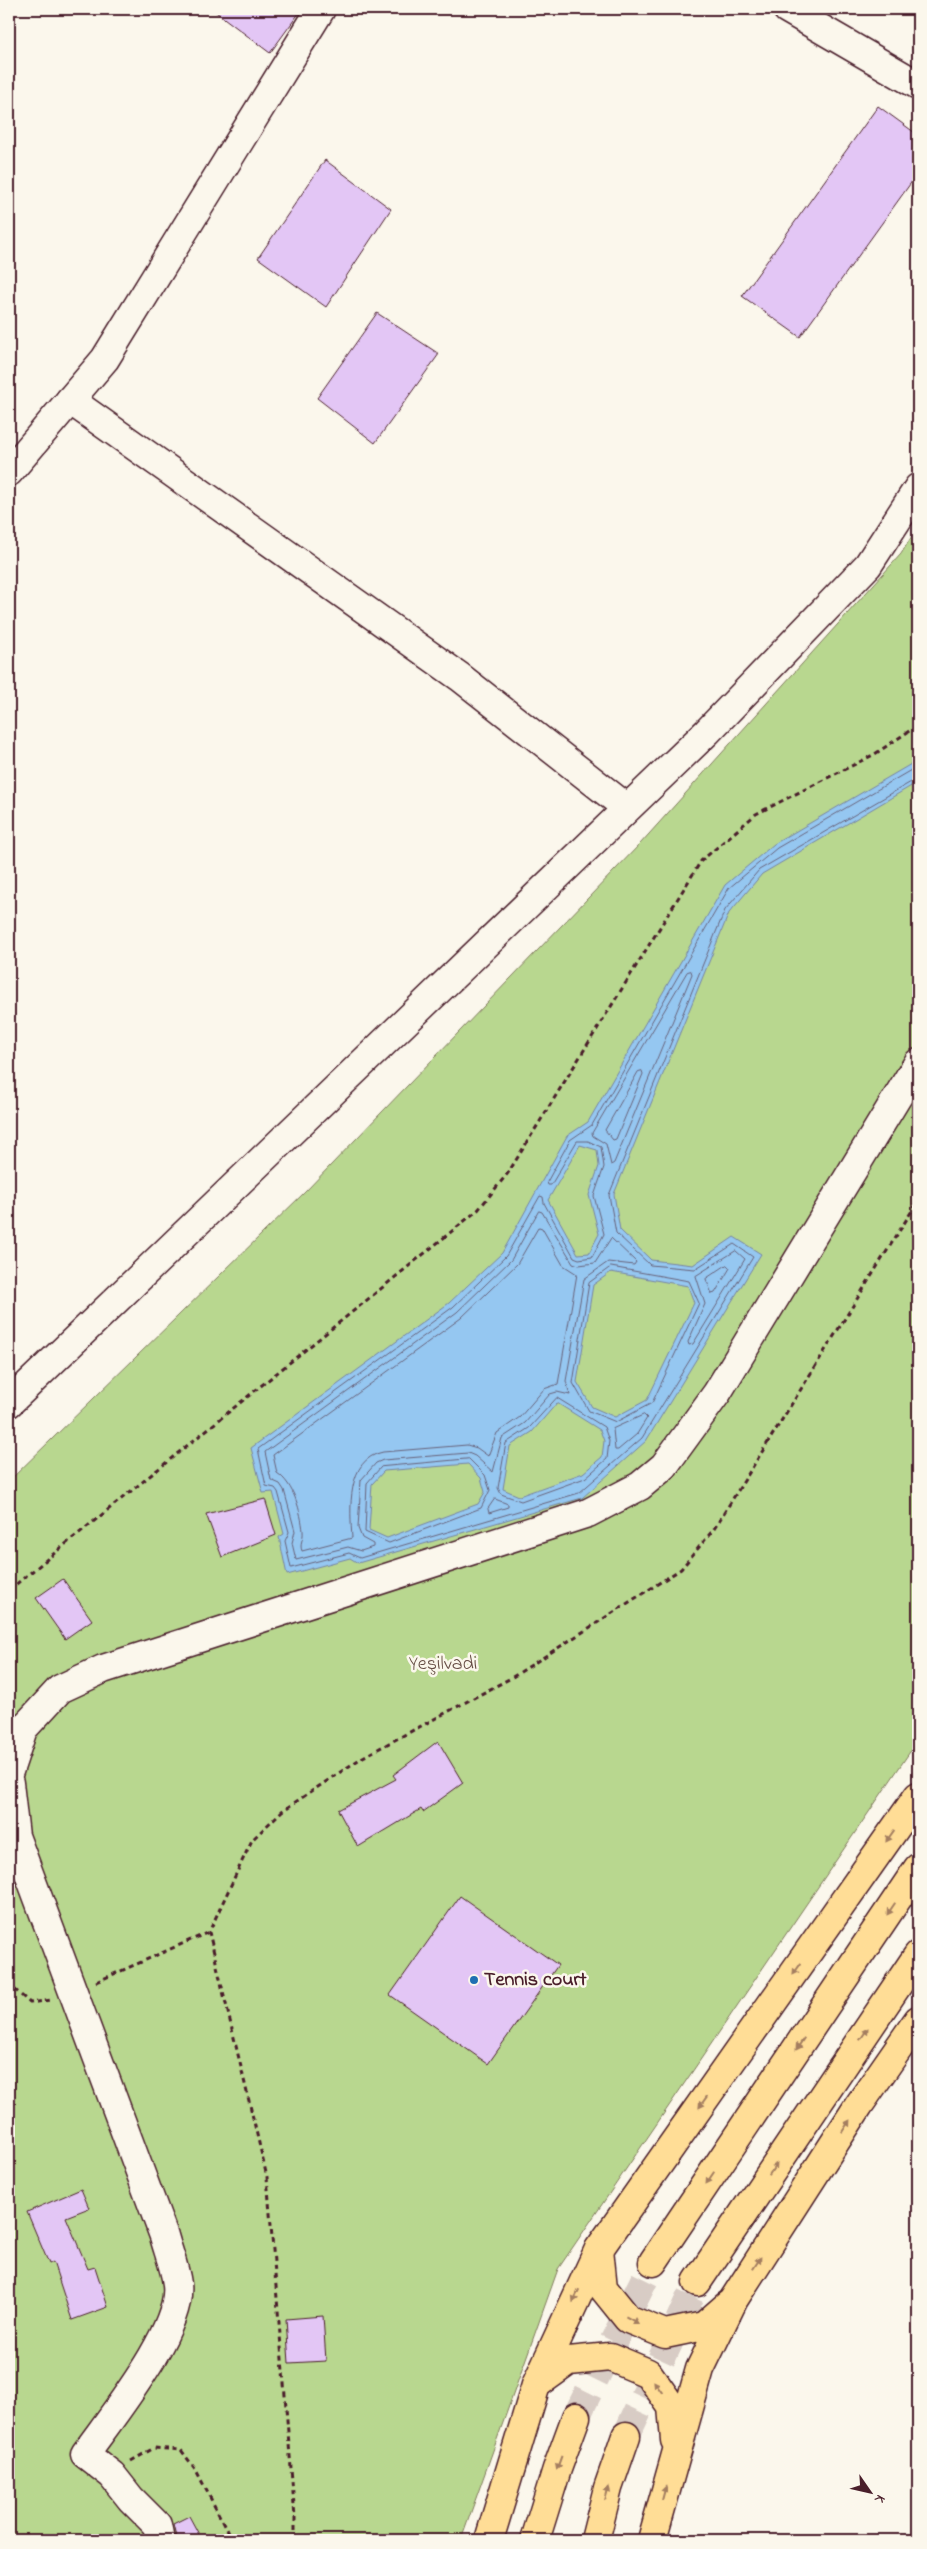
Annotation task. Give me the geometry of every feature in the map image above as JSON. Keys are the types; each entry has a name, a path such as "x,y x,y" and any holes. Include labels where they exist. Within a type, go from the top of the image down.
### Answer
{"main road":[{"path":"489,2540 536,2385 599,2248 918,1796"},
{"path":"653,2262 918,1868"},
{"path":"697,2282 918,1955"},
{"path":"652,2540 700,2369 734,2299 859,2106 918,2020"},
{"path":"599,2248 603,2288 628,2319 665,2334 704,2326 734,2299"},
{"path":"536,2385 569,2361 592,2358 610,2357 648,2373 672,2407 676,2449"},
{"path":"535,2540 557,2468 576,2417"},
{"path":"595,2540 608,2488 626,2436"}],"street":[{"path":"9,472 105,359 321,9"},
{"path":"787,9 918,86"},
{"path":"70,400 460,677 627,808"},
{"path":"9,1403 790,649 868,565 918,488"},
{"path":"9,1772 23,1729 60,1689 94,1673 588,1512 646,1481 664,1466 717,1394 918,1063"},
{"path":"9,1783 15,1836 164,2236 178,2285 172,2320 153,2358 85,2454 112,2475 131,2499 157,2525 160,2540"}],"path":[{"path":"9,1590 478,1210 508,1173 701,861 756,814 875,754 918,725"},
{"path":"295,2540 295,2517 267,2177 209,1932 252,1840 282,1811 363,1757 511,1678 680,1569 714,1529 918,1202"},
{"path":"9,1972 14,1989 30,2003 57,1999 209,1932"},
{"path":"112,2475 154,2448 182,2450 196,2470 232,2540"}],"green space":[{"name":"Yeşilvadi","path":"918,526 918,1740 558,2269 461,2540 30,2540 9,2532 9,1481 305,1192 640,844 901,554"}],"water":[{"path":"918,760 918,782 762,874 729,913 614,1194 620,1230 651,1260 693,1265 734,1237 761,1254 646,1441 582,1498 358,1563 350,1558 287,1575 279,1537 284,1534 273,1492 263,1493 251,1448 449,1303 502,1253 567,1136 588,1122 725,885 774,844","holes":["580,1145 597,1150 599,1166 589,1195 599,1234 589,1253 578,1254 548,1200","611,1272 688,1286 694,1303 647,1400 615,1417 592,1407 577,1382 593,1285","557,1403 600,1430 604,1441 602,1457 583,1473 519,1496 503,1489 510,1446 532,1432","468,1464 481,1478 485,1492 478,1504 387,1538 369,1530 372,1484 384,1471"]}],"building":[{"path":"212,9 302,9 270,53"},
{"path":"878,106 918,135 918,173 800,337 742,296"},
{"path":"325,160 391,209 326,307 258,258"},
{"path":"377,313 439,354 375,443 317,398"},
{"path":"265,1499 276,1535 222,1557 206,1514"},
{"path":"63,1579 92,1620 65,1639 36,1598"},
{"path":"438,1741 463,1783 423,1812 421,1809 358,1847 338,1810 396,1779 393,1775"},
{"name":"Tennis court","path":"460,1896 558,1965 488,2064 390,1995"},
{"path":"81,2189 89,2208 66,2217 88,2269 95,2267 108,2307 72,2320 53,2262 49,2264 27,2212"},
{"path":"323,2316 326,2361 289,2363 286,2319"},
{"path":"189,2516 202,2540 177,2540 173,2524"}],"tunnel":[{"path":"576,2417 653,2262"},
{"path":"626,2436 697,2282"}],"place":[{"name":"Tennis court","path":"474,1980"}]}
